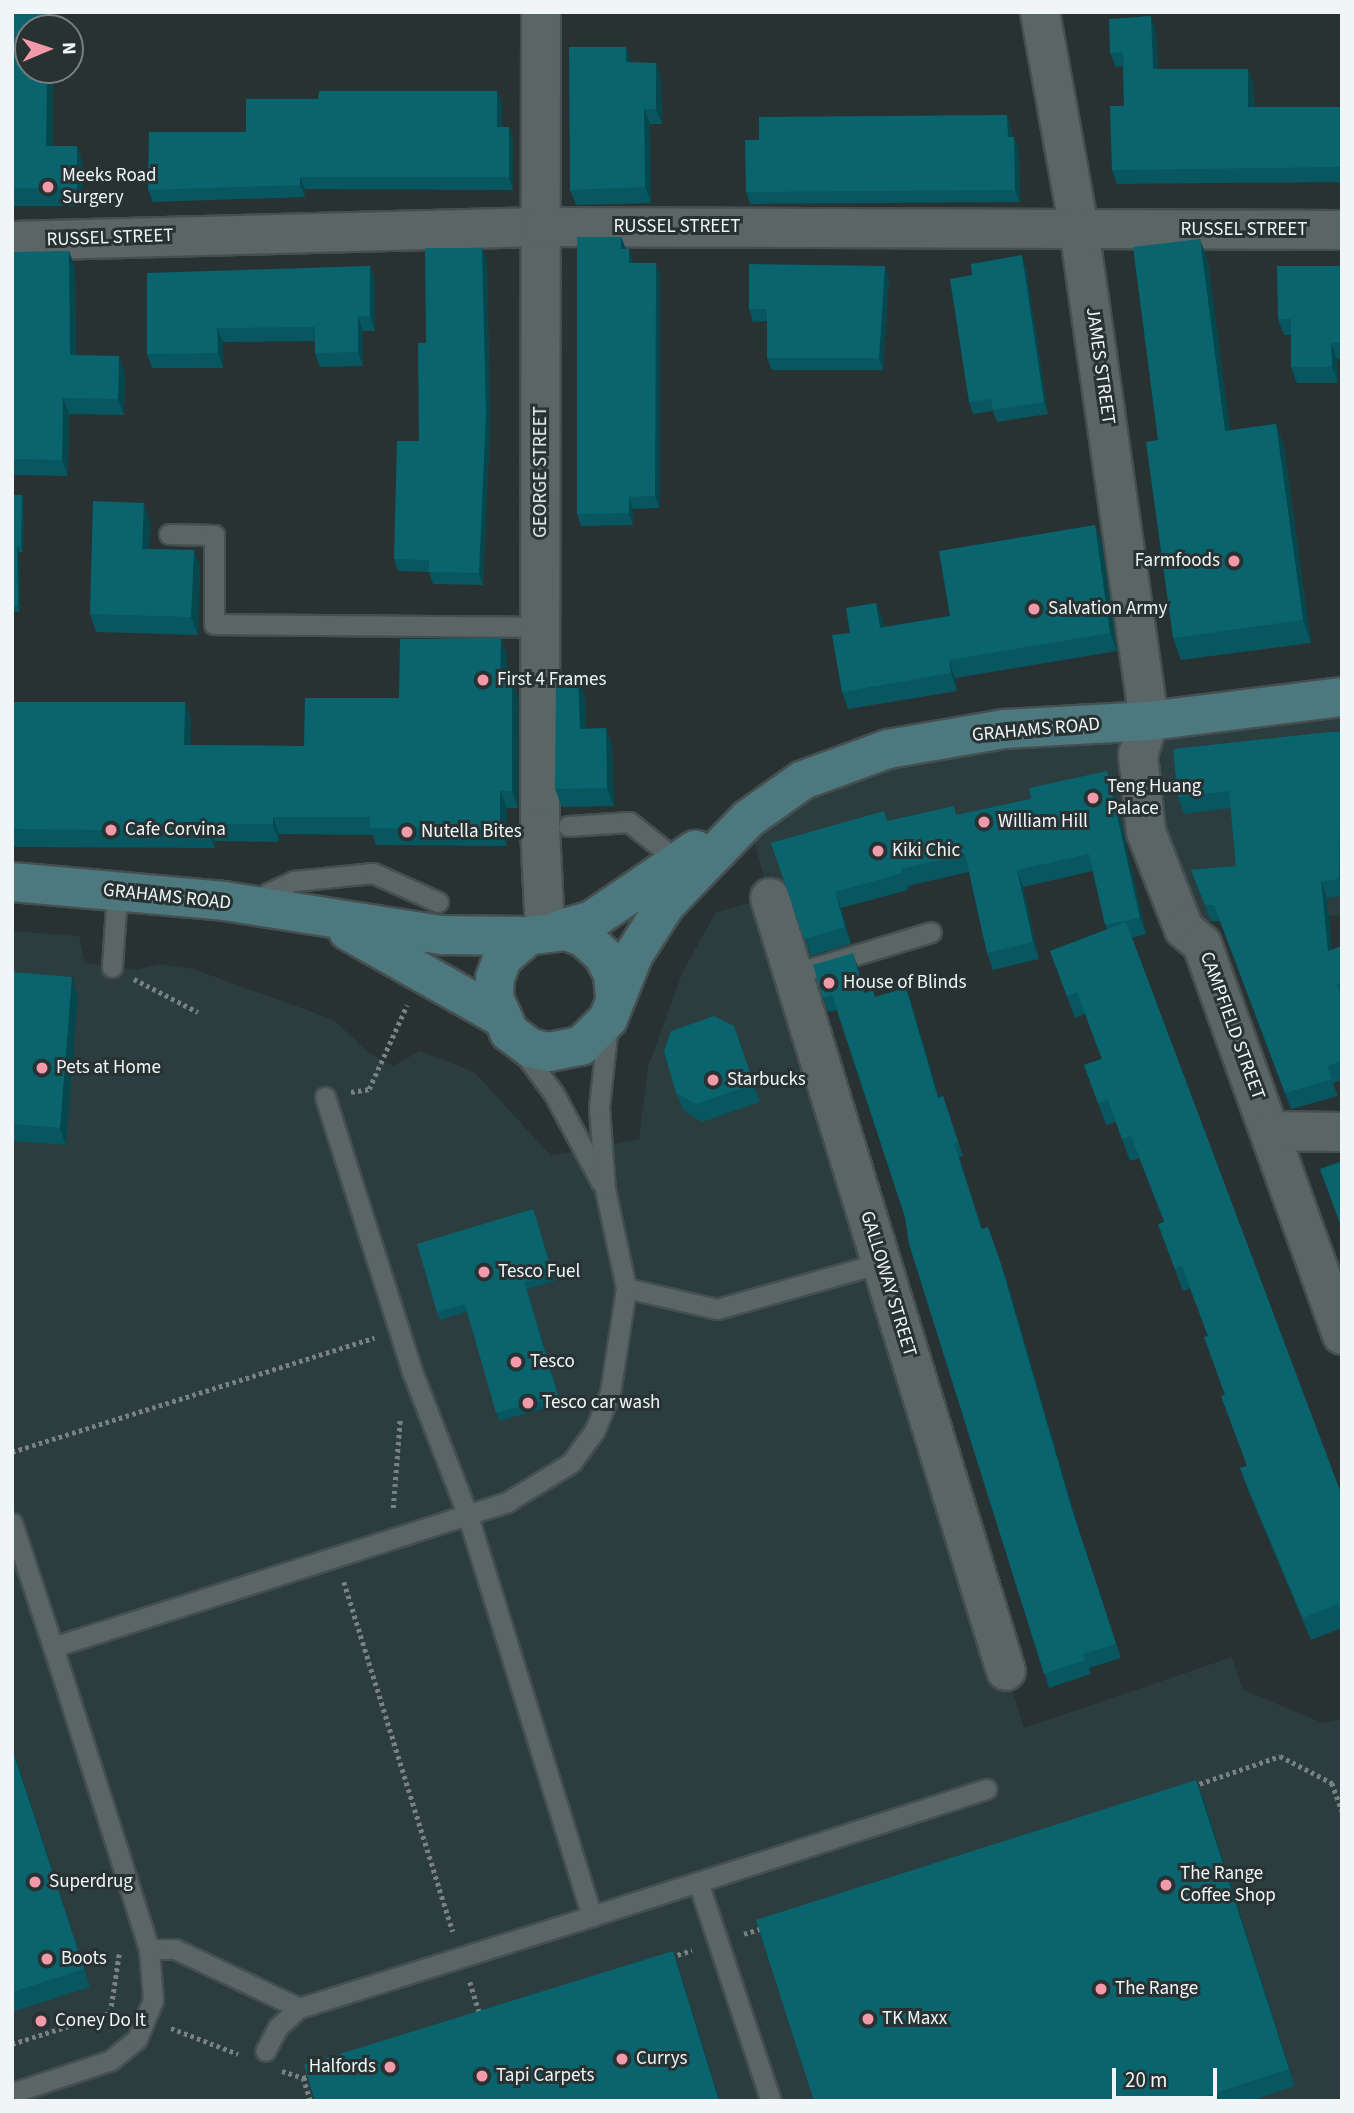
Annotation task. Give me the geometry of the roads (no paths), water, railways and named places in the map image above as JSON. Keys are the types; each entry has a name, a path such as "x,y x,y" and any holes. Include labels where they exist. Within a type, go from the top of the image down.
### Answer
{"main road":[{"name":"GRAHAMS ROAD","path":"12,882 259,907 442,935 544,932 592,920 803,780 888,749 1004,729 1149,721 1342,697"},
{"name":"GRAHAMS ROAD","path":"612,1009 634,954 666,904 748,819"},
{"name":"GRAHAMS ROAD","path":"321,918 422,972 504,1024"},
{"path":"544,932 584,938 603,955 613,974 612,1009 581,1046 562,1052 530,1048 504,1024 495,978 502,959 544,932"}],"street":[{"name":"GEORGE STREET","path":"541,12 540,627 544,932"},
{"name":"JAMES STREET","path":"1040,12 1079,229 1149,721"},
{"name":"RUSSEL STREET","path":"12,241 541,227 1342,230"},
{"name":"CAMPFIELD STREET","path":"1149,721 1138,754 1146,832 1184,929 1202,944 1342,1335"},
{"name":"GALLOWAY STREET","path":"770,898 1006,1671"},
{"path":"1270,1131 1342,1132"}],"lane":[{"path":"169,534 214,534 214,624 540,627"},
{"path":"568,826 629,822 678,861"},
{"path":"259,907 268,893 294,881 373,873 438,902"},
{"path":"112,967 117,892"},
{"path":"793,974 931,932"},
{"path":"53,1647 507,1502 539,1486 571,1463 595,1430 610,1393 626,1288 605,1189 599,1107 612,1009"},
{"path":"504,1024 554,1094 605,1189"},
{"path":"325,1097 414,1374 467,1513 592,1916"},
{"path":"626,1288 717,1309 881,1263"},
{"path":"12,1523 149,1949 154,1979 147,2018 137,2039 111,2060 12,2093"},
{"path":"262,2059 278,2027 299,2008 986,1789"},
{"path":"698,1882 771,2101"},
{"path":"149,1949 175,1949 299,2008"}],"place":[{"name":"Meeks Road Surgery","path":"48,187"},
{"name":"Farmfoods","path":"1234,561"},
{"name":"Salvation Army","path":"1034,609"},
{"name":"First 4 Frames","path":"483,680"},
{"name":"Teng Huang Palace","path":"1093,798"},
{"name":"William Hill","path":"984,822"},
{"name":"Cafe Corvina","path":"111,830"},
{"name":"Nutella Bites","path":"407,832"},
{"name":"Kiki Chic","path":"878,851"},
{"name":"House of Blinds","path":"829,983"},
{"name":"Pets at Home","path":"42,1068"},
{"name":"Starbucks","path":"713,1080"},
{"name":"Tesco Fuel","path":"484,1272"},
{"name":"Tesco","path":"516,1362"},
{"name":"Tesco car wash","path":"528,1403"},
{"name":"Superdrug","path":"35,1882"},
{"name":"The Range Coffee Shop","path":"1166,1885"},
{"name":"Boots","path":"47,1959"},
{"name":"The Range","path":"1101,1989"},
{"name":"TK Maxx","path":"868,2019"},
{"name":"Coney Do It","path":"41,2021"},
{"name":"Currys","path":"622,2059"},
{"name":"Halfords","path":"390,2067"},
{"name":"Tapi Carpets","path":"482,2076"}]}
